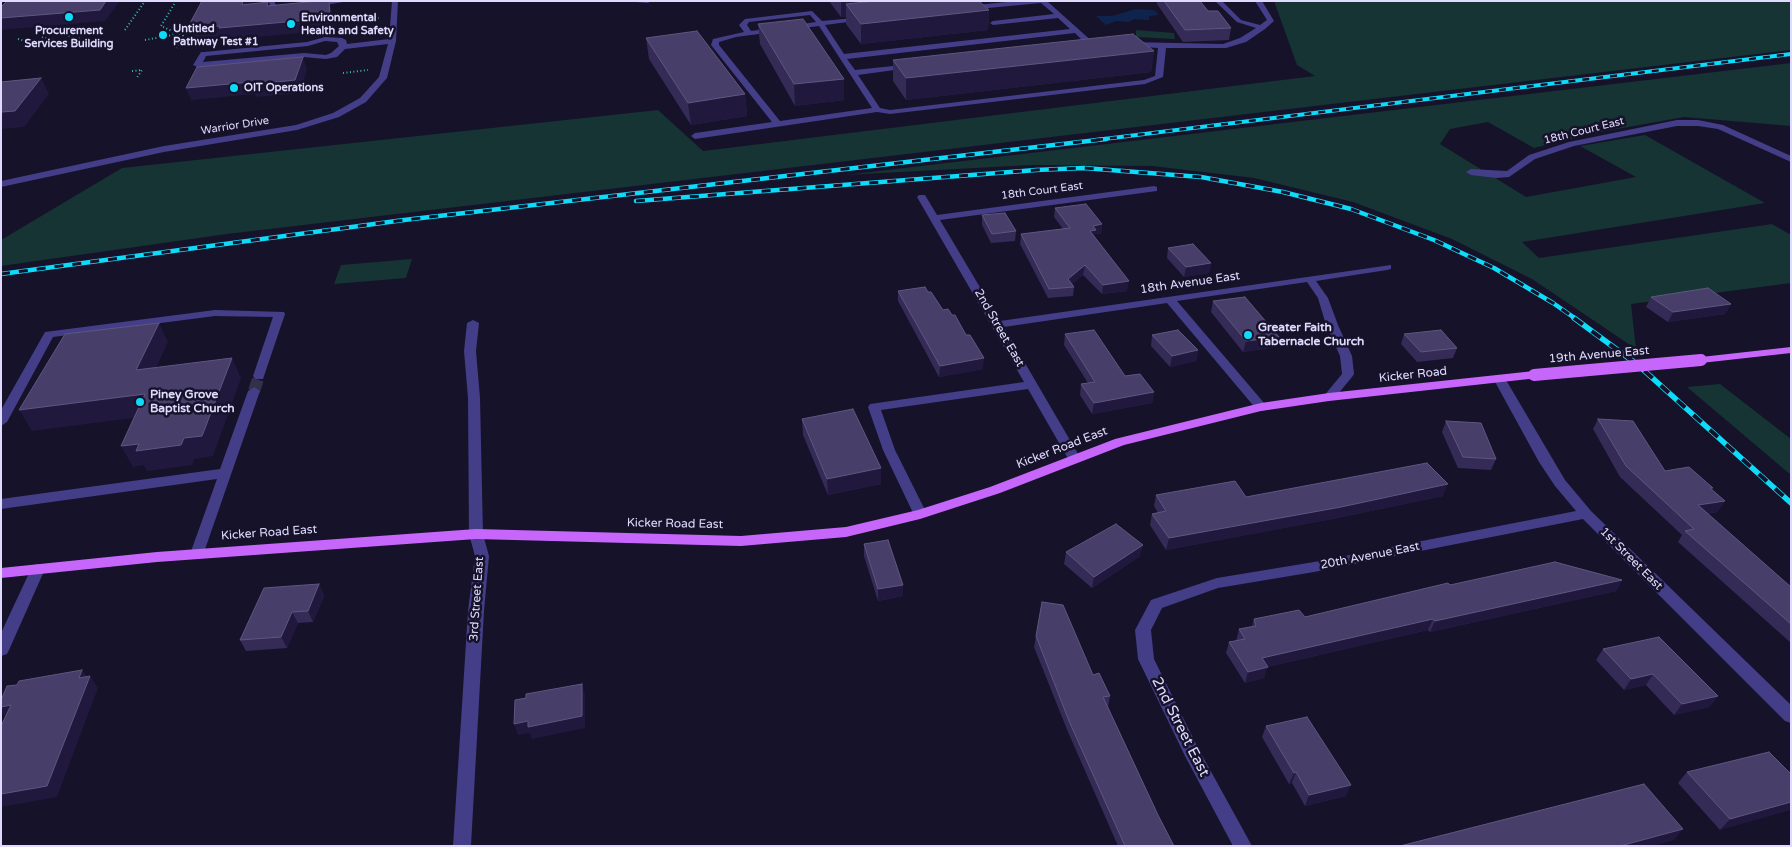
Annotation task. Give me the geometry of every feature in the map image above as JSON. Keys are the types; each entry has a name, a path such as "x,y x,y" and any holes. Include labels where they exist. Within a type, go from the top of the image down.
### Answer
{"main road":[{"name":"19th Avenue East","path":"1500,380 1791,350"},
{"name":"Kicker Road","path":"1329,397 1500,380"},
{"name":"Kicker Road East","path":"1,573 197,554 476,534 741,541 846,532 920,514 995,490 1120,442 1262,407 1329,397"}],"street":[{"path":"270,1 274,7 346,1"},
{"name":"Warrior Drive","path":"1,184 127,156 290,128 336,115 363,100 378,85 386,68 392,41 396,1"},
{"path":"627,1 648,1"},
{"path":"961,9 1041,1 1093,46"},
{"path":"1218,1 1239,21 1263,28"},
{"path":"1122,43 1162,46 1223,46 1243,40 1271,21 1258,1"},
{"path":"749,33 743,25 747,20 812,13 877,110"},
{"path":"993,22 1059,16"},
{"path":"778,124 715,45 716,41 749,33 872,17"},
{"path":"841,57 1076,32"},
{"path":"342,46 342,42 339,40 326,39 308,44 204,54 198,65 304,55 316,58 326,57 334,55 342,46 392,41"},
{"path":"1083,47 1112,44"},
{"path":"695,136 877,110 890,112 1145,82 1158,77 1162,63 1162,46"},
{"path":"852,72 920,65"},
{"name":"18th Court East","path":"1471,172 1496,175 1509,174 1532,157 1572,144 1677,123 1708,125 1740,134 1791,159"},
{"name":"18th Court East","path":"934,218 1154,189"},
{"name":"2nd Street East","path":"922,198 1075,459"},
{"name":"18th Avenue East","path":"997,325 1387,267"},
{"path":"1310,279 1323,298 1332,325 1346,356 1348,374 1329,397"},
{"path":"1169,300 1262,407"},
{"path":"1,422 49,334 215,313 280,314 259,376"},
{"name":"3rd Street East","path":"462,846 476,611 482,556 476,534 474,398 470,351 473,323"},
{"name":"1st Street East","path":"1500,380 1546,462 1560,483 1586,514 1791,716"},
{"path":"920,514 889,450 874,408 1032,385"},
{"path":"197,554 254,391"},
{"path":"1,504 225,473"},
{"name":"20th Avenue East","path":"1156,604 1217,584 1314,568 1586,514"},
{"path":"1,650 38,569"},
{"name":"2nd Street East","path":"1156,604 1143,630 1146,659 1191,752 1243,846"}],"path":[{"path":"125,30 145,1"},
{"path":"176,1 161,26 183,36 177,48"},
{"path":"354,21 395,17"},
{"path":"146,40 179,34"},
{"path":"65,35 81,39"},
{"path":"42,37 58,41"},
{"path":"18,39 33,43"},
{"path":"342,73 386,68"},
{"path":"132,71 142,70 136,79"}],"green space":[{"path":"1274,1 1791,1 1791,50 227,234 1,266 1,240 122,168 658,110 703,151 1315,76 1297,65"},
{"path":"1136,30 1174,33 1175,39 1136,37"},
{"path":"1791,63 1791,126 1684,117 1595,133 1534,148 1488,122 1450,129 1440,144 1526,197 1636,177 1580,146 1645,135 1765,203 1522,242 1539,258 1772,224 1791,235 1791,283 1631,304 1636,349 1532,279 1452,239 1353,202 1254,178 1152,166 1031,165 845,175"},
{"path":"412,259 406,278 334,284 341,265"},
{"path":"1720,384 1791,439 1791,475 1687,387"}],"water":[{"path":"1136,9 1156,11 1158,15 1149,16 1149,20 1116,21 1106,25 1096,16 1112,16"}],"building":[{"path":"7,1 106,1 100,10 1,18 1,7"},
{"path":"202,1 243,1 242,5 268,2 267,6 329,1 330,18 219,28 220,26 190,28 192,25 189,25"},
{"path":"875,1 979,1 989,10 861,24 846,4"},
{"path":"1164,1 1200,1 1208,11 1218,11 1231,28 1185,30"},
{"path":"803,19 844,79 794,84 758,24"},
{"path":"697,31 745,94 688,103 646,38"},
{"path":"1133,34 1154,51 906,78 893,60"},
{"path":"303,57 295,80 251,85 251,82 186,88 197,67"},
{"path":"41,78 15,111 1,112 1,82"},
{"path":"1086,204 1102,224 1093,226 1096,230 1090,231 1129,281 1103,285 1085,265 1068,279 1074,287 1049,289 1021,234 1070,228 1055,208"},
{"path":"1005,213 1016,231 992,234 982,215"},
{"path":"1193,244 1211,263 1186,267 1168,248"},
{"path":"925,287 928,292 931,292 943,310 948,309 952,315 955,315 966,335 970,335 984,358 940,366 898,291"},
{"path":"1708,288 1731,304 1673,312 1651,297"},
{"path":"1245,297 1279,337 1246,341 1213,301"},
{"path":"159,323 136,370 232,358 202,436 184,438 181,445 136,451 139,444 121,446 145,394 19,410 65,334"},
{"path":"1094,330 1125,376 1140,374 1154,392 1094,403 1081,384 1095,382 1065,334"},
{"path":"1178,330 1198,350 1172,356 1152,335"},
{"path":"1441,330 1457,348 1421,352 1404,334"},
{"path":"853,409 881,468 827,479 802,419"},
{"path":"1598,419 1633,421 1665,471 1689,467 1713,488 1710,488 1725,501 1698,505 1791,587 1791,624 1685,531 1694,529 1626,466"},
{"path":"1446,421 1481,423 1496,459 1463,457"},
{"path":"1427,463 1448,484 1341,507 1169,538 1152,514 1166,511 1156,495 1235,481 1246,497"},
{"path":"1116,524 1143,545 1094,577 1066,552"},
{"path":"888,540 903,585 878,589 864,544"},
{"path":"1555,562 1622,580 1435,621 1433,619 1262,658 1268,667 1248,672 1229,642 1245,639 1239,629 1256,626 1254,619 1299,610 1305,617 1448,583 1450,585"},
{"path":"319,584 308,611 292,612 281,637 240,640 264,588"},
{"path":"1042,602 1063,605 1093,675 1099,673 1110,696 1103,697 1174,846 1125,846 1069,721 1036,636"},
{"path":"1659,637 1718,696 1682,704 1653,674 1631,679 1603,649"},
{"path":"82,670 79,678 90,676 47,786 1,794 1,726 11,705 1,707 1,700 7,686 17,685 19,681"},
{"path":"582,684 582,716 528,727 528,721 514,724 515,700 526,698 526,694"},
{"path":"1307,717 1351,785 1309,795 1266,726"},
{"path":"1769,752 1791,774 1791,802 1730,819 1687,772"},
{"path":"1644,784 1683,829 1620,846 1400,846"}],"tunnel":[{"path":"254,391 259,376"}],"railway":[{"path":"1096,140 1791,54"},
{"path":"1,274 404,220 1106,139"},
{"path":"636,201 1036,170 1084,168 1201,177 1283,192 1351,209 1434,240 1494,268 1576,319"},
{"path":"1574,318 1638,365 1791,503"}],"place":[{"name":"Procurement Services Building","path":"69,17"},
{"name":"Environmental Health and Safety","path":"291,24"},
{"name":"Untitled Pathway Test #1","path":"163,35"},
{"name":"OIT Operations","path":"234,88"},
{"name":"Greater Faith Tabernacle Church","path":"1248,335"},
{"name":"Piney Grove Baptist Church","path":"140,402"}]}
